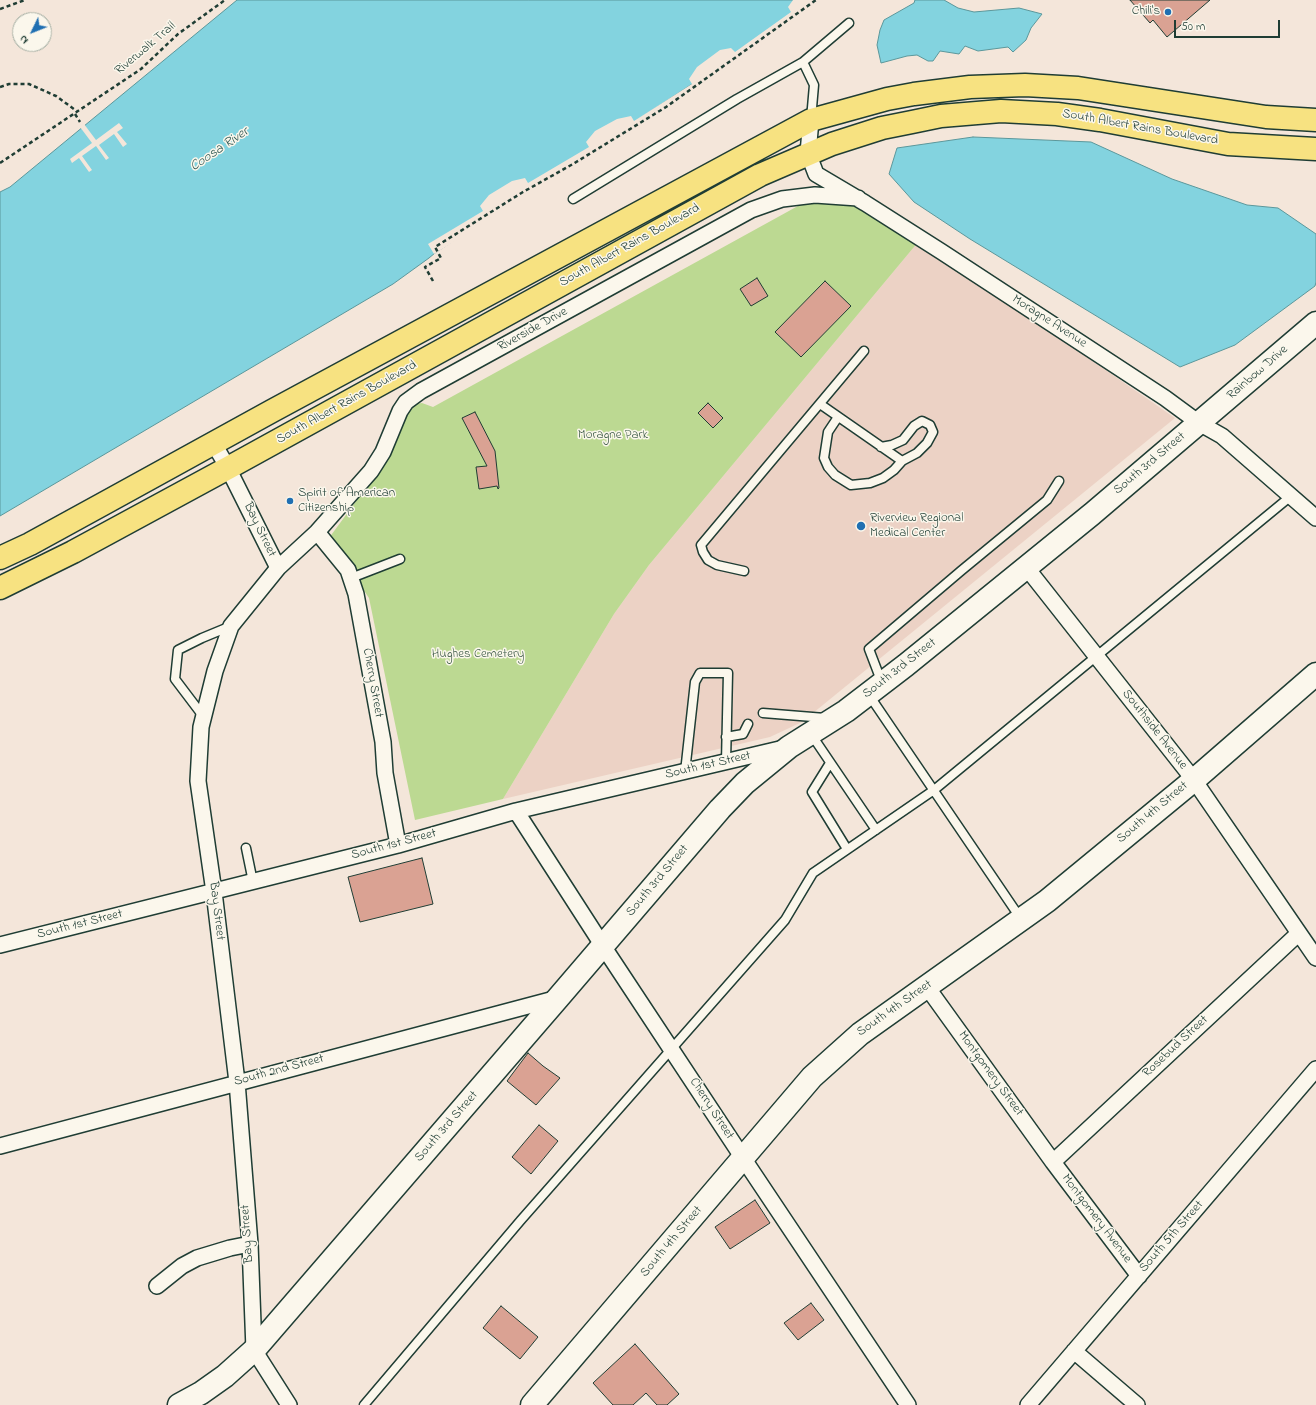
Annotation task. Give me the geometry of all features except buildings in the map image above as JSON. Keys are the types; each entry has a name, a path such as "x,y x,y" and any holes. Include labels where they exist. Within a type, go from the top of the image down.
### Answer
{"main road":[{"name":"South Albert Rains Boulevard","path":"0,558 37,540 811,120 887,99 914,94 970,87 1025,85 1078,88 1266,117 1316,120"},
{"name":"South Albert Rains Boulevard","path":"0,588 73,552 228,468 760,174 808,153 857,136 941,116 1001,111 1057,114 1100,120 1228,144 1316,149"},
{"path":"1295,148 1316,156"},
{"name":"Rainbow Drive","path":"1199,423 1316,323"},
{"name":"South 3rd Street","path":"179,1405 201,1393 225,1376 254,1350 720,809 745,783 789,747 834,719 876,689 1092,514 1199,423"},
{"name":"South 4th Street","path":"532,1405 812,1077 860,1034 1047,901 1194,780 1316,674"}],"street":[{"name":"Moragne Avenue","path":"811,120 808,153 816,174 858,198 1139,381 1199,423 1222,436 1316,518"},
{"name":"Riverside Drive","path":"278,568 317,532 371,471 383,452 400,411 406,402 421,391 751,210 782,199 815,195 858,198"},
{"name":"Bay Street","path":"214,444 228,468 278,568 231,626 215,671 201,727 198,781 214,892 237,1082 250,1244 254,1350"},
{"name":"Cherry Street","path":"317,532 348,570 356,594 381,735 385,773 398,845"},
{"name":"Southside Avenue","path":"1026,567 1194,780 1316,958"},
{"name":"South 1st Street","path":"0,945 398,845 516,811 789,747"},
{"name":"Cherry Street","path":"516,811 603,946 908,1405"},
{"name":"Rosebud Street","path":"1053,1162 1299,933"},
{"name":"Montgomery Street","path":"927,987 1053,1162"},
{"name":"South 2nd Street","path":"0,1146 558,998"},
{"name":"South 5th Street","path":"1028,1405 1316,1069"},
{"name":"Montgomery Avenue","path":"1053,1162 1139,1276"},
{"path":"157,1286 182,1266 197,1258 213,1252 250,1244"},
{"path":"254,1350 290,1405"},
{"path":"1074,1351 1137,1405"}],"lane":[{"path":"573,199 737,99 803,62 849,23"},
{"path":"803,62 814,85 811,120"},
{"path":"744,571 716,565 708,560 701,545 864,351"},
{"path":"820,404 902,462"},
{"path":"838,417 828,432 824,458 828,467 835,475 851,485 870,483 884,478 902,462 917,453 928,443 933,432 930,425 922,421 914,426 903,440 892,445 881,447"},
{"path":"1021,919 934,790 876,689 869,649 1047,500 1059,480"},
{"path":"364,1405 521,1220 785,920 813,873 934,790 1291,496"},
{"path":"350,578 400,559"},
{"path":"204,717 175,679 178,650 231,626"},
{"path":"685,772 695,682 700,673 728,673 731,712 726,737 726,762"},
{"path":"763,713 834,719"},
{"path":"726,737 743,734 748,724"},
{"path":"811,733 876,830"},
{"path":"830,763 812,792 847,849"},
{"path":"246,848 253,882"}],"path":[{"path":"0,9 24,0"},
{"name":"Riverwalk Trail","path":"0,163 141,69 178,34 225,0"},
{"path":"433,281 425,267 441,258 435,247 523,192 573,164 666,107 816,0"},
{"path":"0,87 9,84 30,84 56,96 76,113 80,122"}],"shaded area":[{"name":"Riverview Regional Medical Center","path":"919,241 1175,418 802,722 770,737 503,799 614,614 649,565"}],"green space":[{"name":"Moragne Park","path":"825,200 864,206 919,241 649,565 614,614 503,799 415,820 369,598 329,538 385,462 408,409 415,404 422,403 433,407 807,201"}],"water":[{"name":"Coosa River","path":"237,0 820,0 435,253 393,284 0,516 0,192 10,187"},
{"path":"915,0 944,0 958,8 974,12 1019,8 1042,14 1031,28 1026,40 1013,52 1008,47 978,51 965,46 959,54 940,51 933,61 928,61 917,55 881,63 877,45 884,20 914,3"},
{"path":"973,137 1091,142 1172,179 1247,205 1278,208 1316,234 1315,286 1235,345 1180,367 970,239 914,202 889,174 897,148"}],"pier":[{"path":"793,0 822,0 692,97 434,254 428,244 483,211 480,206 489,195 512,181 525,178 528,183 589,147 586,142 595,131 617,119 631,116 634,121 692,84 689,79 697,67 720,50 731,48 735,52 791,12 788,7"},
{"path":"119,123 123,128 117,132 127,144 123,147 114,134 99,145 109,158 106,160 96,146 82,156 92,170 89,172 79,158 72,163 70,159 92,143 80,127 84,124 96,140"}],"place":[{"name":"Chili's","path":"1168,12"},
{"name":"Spirit of American Citizenship","path":"290,501"},
{"name":"Riverview Regional Medical Center","path":"861,526"}],"park label":[{"name":"Hughes Cemetery","path":"478,655"}]}
